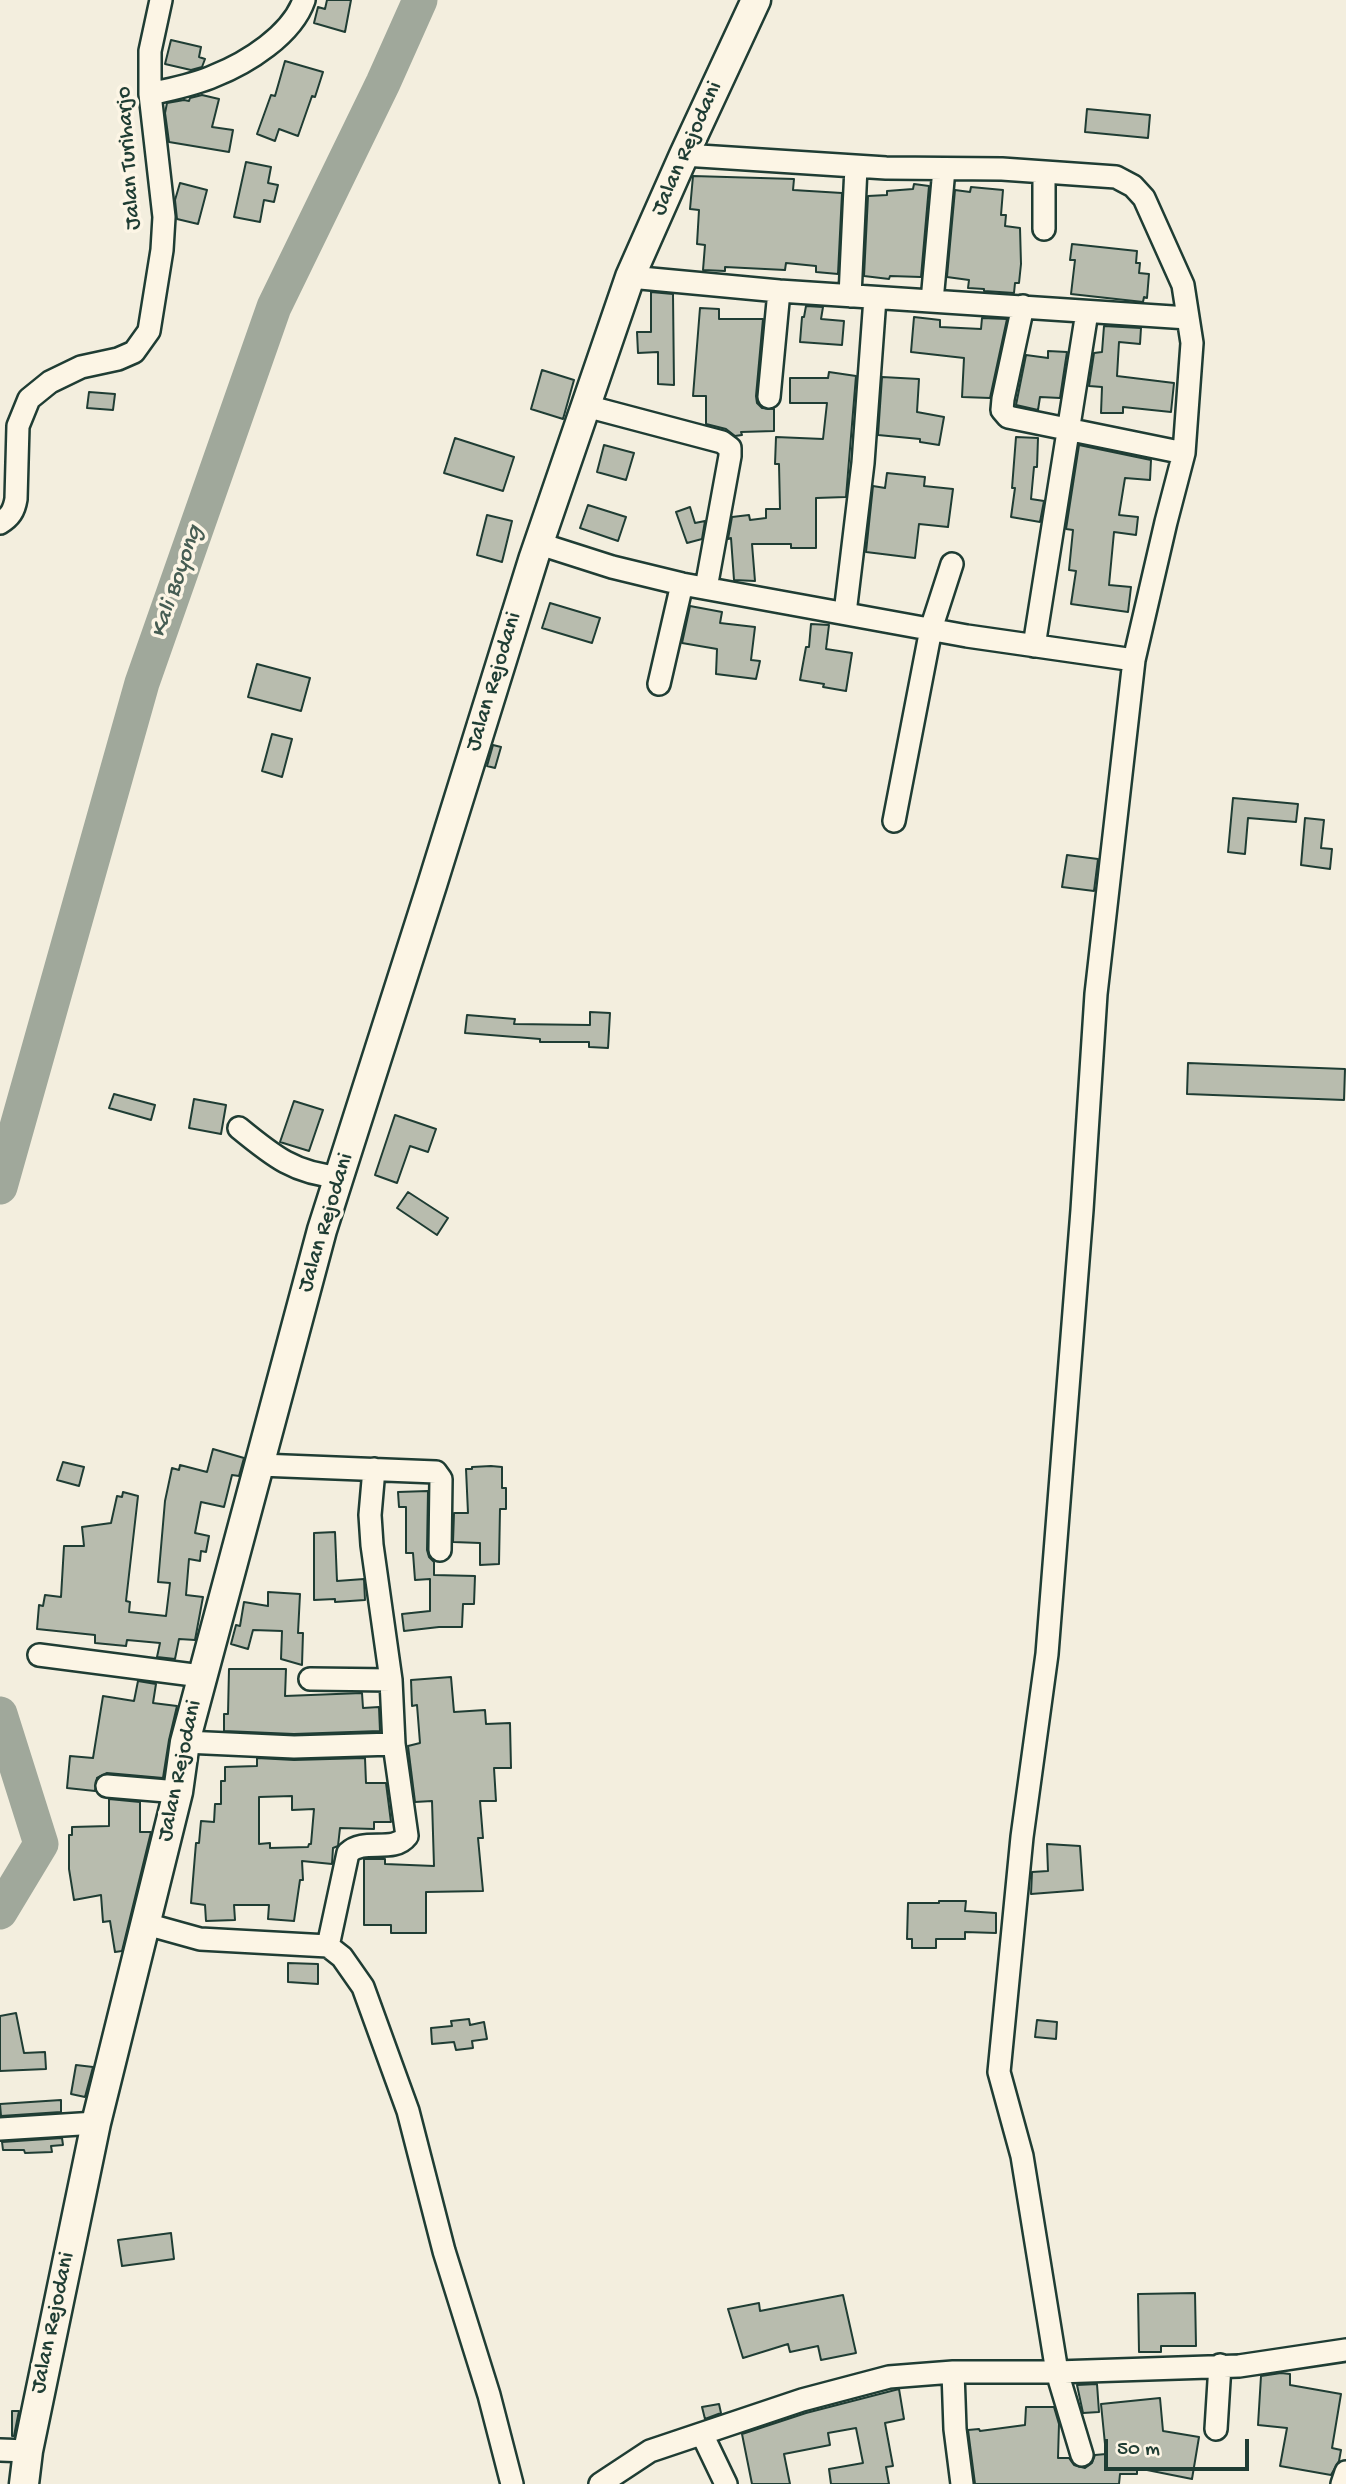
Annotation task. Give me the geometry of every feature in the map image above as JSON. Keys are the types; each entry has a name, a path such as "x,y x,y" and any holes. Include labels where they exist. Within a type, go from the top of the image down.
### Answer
{"main road":[{"name":"Jalan Rejodani","path":"24,2484 14,2450 178,1792 185,1742 201,1676 322,1230 534,557 630,277 756,0"}],"street":[{"name":"Jalan Turiharjo","path":"0,523 14,510 18,426 29,399 50,382 81,367 118,359 134,352 149,331 162,250 164,217 150,94 150,51 161,0"},
{"path":"150,94 231,69 285,29 299,14 304,0"},
{"path":"684,155 856,167 1002,169 1116,177 1133,186 1144,198 1183,285 1192,343 1184,453 1134,660 1096,994 1047,1654 1022,1837 999,2072 1022,2156 1057,2372 1082,2455"},
{"path":"850,296 856,167"},
{"path":"932,300 944,169"},
{"path":"1044,173 1044,229"},
{"path":"630,277 779,291 1188,318"},
{"path":"769,397 779,291"},
{"path":"845,613 863,464 875,298"},
{"path":"1023,306 1003,399 1002,410 1008,417 1184,453"},
{"path":"1034,646 1087,312"},
{"path":"586,406 722,442 730,448 706,588"},
{"path":"540,544 612,567 682,584 930,629 1134,660"},
{"path":"894,821 930,629 952,564"},
{"path":"659,684 682,584"},
{"path":"239,1128 281,1161 320,1175 336,1187"},
{"path":"260,1465 436,1472 440,1475 440,1550"},
{"path":"328,1946 348,1853 358,1846 399,1843 407,1836 394,1744 391,1680 372,1545 370,1515 374,1469"},
{"path":"39,1655 201,1676"},
{"path":"310,1679 391,1680"},
{"path":"185,1742 295,1747 394,1744"},
{"path":"107,1786 178,1792"},
{"path":"146,1924 200,1939 328,1946 342,1957 363,1987 408,2111 444,2251 489,2395 512,2484"},
{"path":"0,2129 96,2123"},
{"path":"600,2484 650,2451 802,2400 889,2377 953,2372 1155,2370 1239,2366 1346,2350 1346,2364"},
{"path":"1216,2429 1220,2365"},
{"path":"953,2372 955,2429 962,2484"},
{"path":"702,2434 726,2484"},
{"path":"1342,2484 1346,2472"}],"building":[{"path":"327,0 351,0 345,32 314,23 318,7 325,9"},
{"path":"171,40 201,47 199,57 205,59 202,67 191,70 165,64"},
{"path":"285,61 323,72 298,136 279,129 275,141 257,134 271,95 275,96"},
{"path":"202,95 219,99 212,127 233,130 229,152 169,142 165,113 167,103 189,101 190,98"},
{"path":"1087,109 1150,115 1148,138 1085,132"},
{"path":"246,162 271,167 268,183 278,185 274,202 264,200 260,222 234,217"},
{"path":"693,176 794,179 793,190 842,193 838,274 816,272 816,266 786,263 785,270 725,267 725,271 703,270 705,245 697,244 699,210 690,209"},
{"path":"180,183 207,190 198,224 177,219 175,200"},
{"path":"914,184 929,186 921,277 890,276 889,279 864,276 868,196 913,189"},
{"path":"971,187 1003,190 1001,215 1006,215 1005,226 1020,228 1021,264 1019,283 1015,283 1014,293 968,288 969,280 947,277 955,190 970,192"},
{"path":"1072,244 1137,251 1139,273 1149,274 1147,298 1144,297 1143,302 1071,294 1075,260 1070,260"},
{"path":"651,292 673,294 674,385 658,384 658,352 638,353 637,332 651,332"},
{"path":"806,306 823,307 821,319 844,321 842,345 800,342 802,317"},
{"path":"700,308 719,309 719,319 763,319 756,396 757,403 762,408 774,409 774,431 741,432 742,435 735,436 726,429 706,424 706,396 693,396"},
{"path":"914,317 940,320 940,327 981,329 982,318 1007,319 990,398 962,397 964,358 911,352"},
{"path":"1104,326 1141,328 1140,344 1119,342 1117,376 1174,383 1171,412 1123,407 1123,413 1101,413 1102,387 1089,386 1094,353 1102,352"},
{"path":"1048,351 1067,352 1060,398 1040,397 1038,410 1016,405 1026,355 1048,358"},
{"path":"542,370 574,380 563,419 531,409"},
{"path":"829,372 856,376 846,497 816,498 816,548 791,548 791,544 752,544 755,581 734,580 731,538 728,539 732,517 749,515 750,520 766,518 766,509 780,509 779,464 775,464 776,437 823,439 827,403 790,403 790,378 828,378"},
{"path":"882,377 919,379 917,412 944,417 939,445 920,442 920,439 878,435"},
{"path":"89,392 115,394 113,410 87,408"},
{"path":"1016,437 1038,438 1037,467 1034,467 1031,499 1044,501 1040,522 1011,517 1015,488 1012,488"},
{"path":"455,438 514,457 503,491 444,473"},
{"path":"604,445 634,453 626,480 597,472"},
{"path":"1079,445 1151,460 1150,480 1125,478 1119,515 1138,517 1136,535 1114,532 1109,585 1131,587 1128,612 1071,604 1076,571 1069,570 1073,530 1066,529"},
{"path":"887,473 925,477 924,486 953,489 948,527 919,524 915,558 866,552 873,486 885,488"},
{"path":"588,505 626,517 618,541 580,528"},
{"path":"690,507 695,523 705,521 702,539 687,543 676,512"},
{"path":"487,515 512,521 502,562 477,555"},
{"path":"550,603 600,618 592,643 542,628"},
{"path":"690,606 722,612 720,623 755,627 751,660 760,661 756,679 716,674 717,649 682,643"},
{"path":"811,624 829,625 826,649 852,653 846,691 800,680 806,647 809,647"},
{"path":"257,664 310,678 301,711 248,697"},
{"path":"272,734 292,739 282,777 262,771"},
{"path":"493,745 501,747 495,768 487,766"},
{"path":"1233,798 1298,804 1296,822 1248,818 1245,854 1228,852"},
{"path":"1305,818 1324,820 1321,848 1332,849 1330,869 1301,865"},
{"path":"1067,855 1098,859 1094,891 1062,887"},
{"path":"590,1012 610,1013 608,1048 589,1047 589,1042 540,1042 540,1039 465,1033 467,1015 515,1019 514,1024 590,1025"},
{"path":"1188,1063 1345,1069 1344,1100 1187,1094"},
{"path":"114,1094 155,1105 151,1120 109,1108"},
{"path":"194,1099 226,1105 221,1134 189,1128"},
{"path":"294,1101 323,1110 309,1151 280,1142"},
{"path":"395,1115 436,1129 428,1152 410,1146 397,1183 375,1175"},
{"path":"408,1192 448,1218 437,1235 397,1208"},
{"path":"213,1449 244,1458 239,1476 232,1475 224,1507 201,1502 195,1533 209,1536 206,1552 201,1551 200,1561 189,1559 186,1595 203,1597 195,1640 179,1639 175,1659 157,1657 160,1643 127,1640 126,1646 95,1643 95,1635 37,1629 39,1605 43,1606 45,1595 61,1597 64,1546 84,1546 82,1527 111,1523 117,1496 122,1497 123,1492 138,1496 126,1601 130,1602 129,1612 166,1616 170,1583 158,1582 165,1501 172,1468 179,1470 180,1465 207,1472"},
{"path":"63,1462 84,1467 79,1486 57,1480"},
{"path":"502,1467 506,1509 500,1509 499,1564 480,1565 480,1543 453,1542 454,1513 468,1513 466,1469"},
{"path":"428,1491 427,1550 434,1562 434,1575 475,1576 474,1604 463,1604 462,1627 404,1631 402,1614 430,1611 430,1579 415,1580 413,1553 406,1553 406,1507 399,1507 398,1492"},
{"path":"335,1532 337,1581 364,1579 365,1600 314,1600 314,1533"},
{"path":"268,1592 300,1594 298,1633 303,1633 302,1665 281,1659 282,1631 253,1630 248,1649 231,1644 236,1625 240,1626 244,1602 268,1606"},
{"path":"229,1669 286,1669 285,1696 362,1693 363,1708 379,1707 380,1731 294,1734 224,1731 224,1714 228,1714"},
{"path":"451,1677 454,1712 485,1710 486,1724 510,1723 511,1768 494,1768 496,1801 480,1801 483,1838 478,1838 483,1891 426,1892 426,1933 391,1933 391,1925 364,1925 364,1859 385,1859 385,1864 434,1866 432,1801 415,1802 408,1746 420,1743 417,1705 412,1706 411,1680"},
{"path":"138,1681 156,1684 153,1703 177,1706 163,1778 107,1773 97,1778 95,1791 67,1788 70,1756 93,1758 103,1696 134,1701"},
{"path":"257,1758 365,1758 366,1783 386,1783 391,1822 374,1822 374,1829 340,1828 338,1846 333,1848 332,1864 302,1861 303,1880 300,1880 294,1921 268,1919 269,1905 234,1905 235,1920 206,1921 205,1905 191,1903 196,1843 199,1843 201,1821 214,1822 215,1804 221,1804 221,1781 225,1781 225,1767 257,1766","holes":["292,1796 292,1810 314,1809 311,1844 308,1847 270,1848 270,1843 259,1844 259,1797"]},
{"path":"109,1799 140,1802 140,1832 151,1832 122,1951 115,1952 110,1921 103,1922 101,1895 74,1900 69,1869 69,1835 72,1835 72,1827 109,1826"},
{"path":"1047,1844 1080,1846 1083,1890 1031,1894 1032,1872 1048,1871"},
{"path":"966,1901 965,1911 996,1913 996,1933 965,1932 965,1939 936,1939 936,1948 912,1948 912,1939 907,1939 908,1903"},
{"path":"288,1963 318,1964 318,1984 288,1982"},
{"path":"16,2013 24,2053 45,2052 46,2069 0,2071 0,2016"},
{"path":"469,2019 470,2025 484,2022 487,2039 472,2041 473,2048 456,2050 454,2042 432,2044 431,2028 452,2026 451,2021"},
{"path":"1037,2020 1057,2022 1056,2039 1035,2037"},
{"path":"76,2065 93,2067 85,2097 71,2094"},
{"path":"61,2100 61,2112 1,2116 0,2104"},
{"path":"62,2138 63,2145 51,2146 52,2152 25,2153 24,2150 3,2150 2,2142"},
{"path":"171,2233 174,2259 122,2266 118,2240"},
{"path":"1195,2293 1196,2346 1161,2346 1161,2352 1139,2352 1138,2294"},
{"path":"843,2295 856,2353 821,2360 818,2346 790,2352 788,2344 743,2358 728,2309 759,2303 760,2311"},
{"path":"1290,2374 1290,2385 1341,2394 1332,2448 1341,2450 1339,2461 1331,2475 1280,2466 1287,2428 1258,2425 1261,2376"},
{"path":"1097,2384 1099,2412 1083,2413 1077,2385"},
{"path":"899,2389 904,2419 885,2423 893,2466 886,2467 889,2484 831,2484 829,2469 863,2463 856,2428 828,2433 830,2445 784,2454 790,2484 752,2484 742,2434 806,2413"},
{"path":"1160,2398 1163,2431 1199,2437 1192,2479 1137,2468 1137,2474 1120,2474 1119,2484 975,2484 968,2430 1025,2425 1026,2407 1054,2407 1059,2424 1058,2458 1069,2458 1074,2465 1085,2468 1092,2463 1095,2455 1106,2454 1101,2404"},
{"path":"719,2404 721,2413 705,2419 702,2407"},
{"path":"12,2411 19,2411 14,2436 12,2436"}],"waterway":[{"name":"Kali Boyong","path":"0,1187 142,683 274,307 383,83 420,0"},
{"name":"Kali Boyong","path":"0,1714 41,1844 0,1912"}]}
